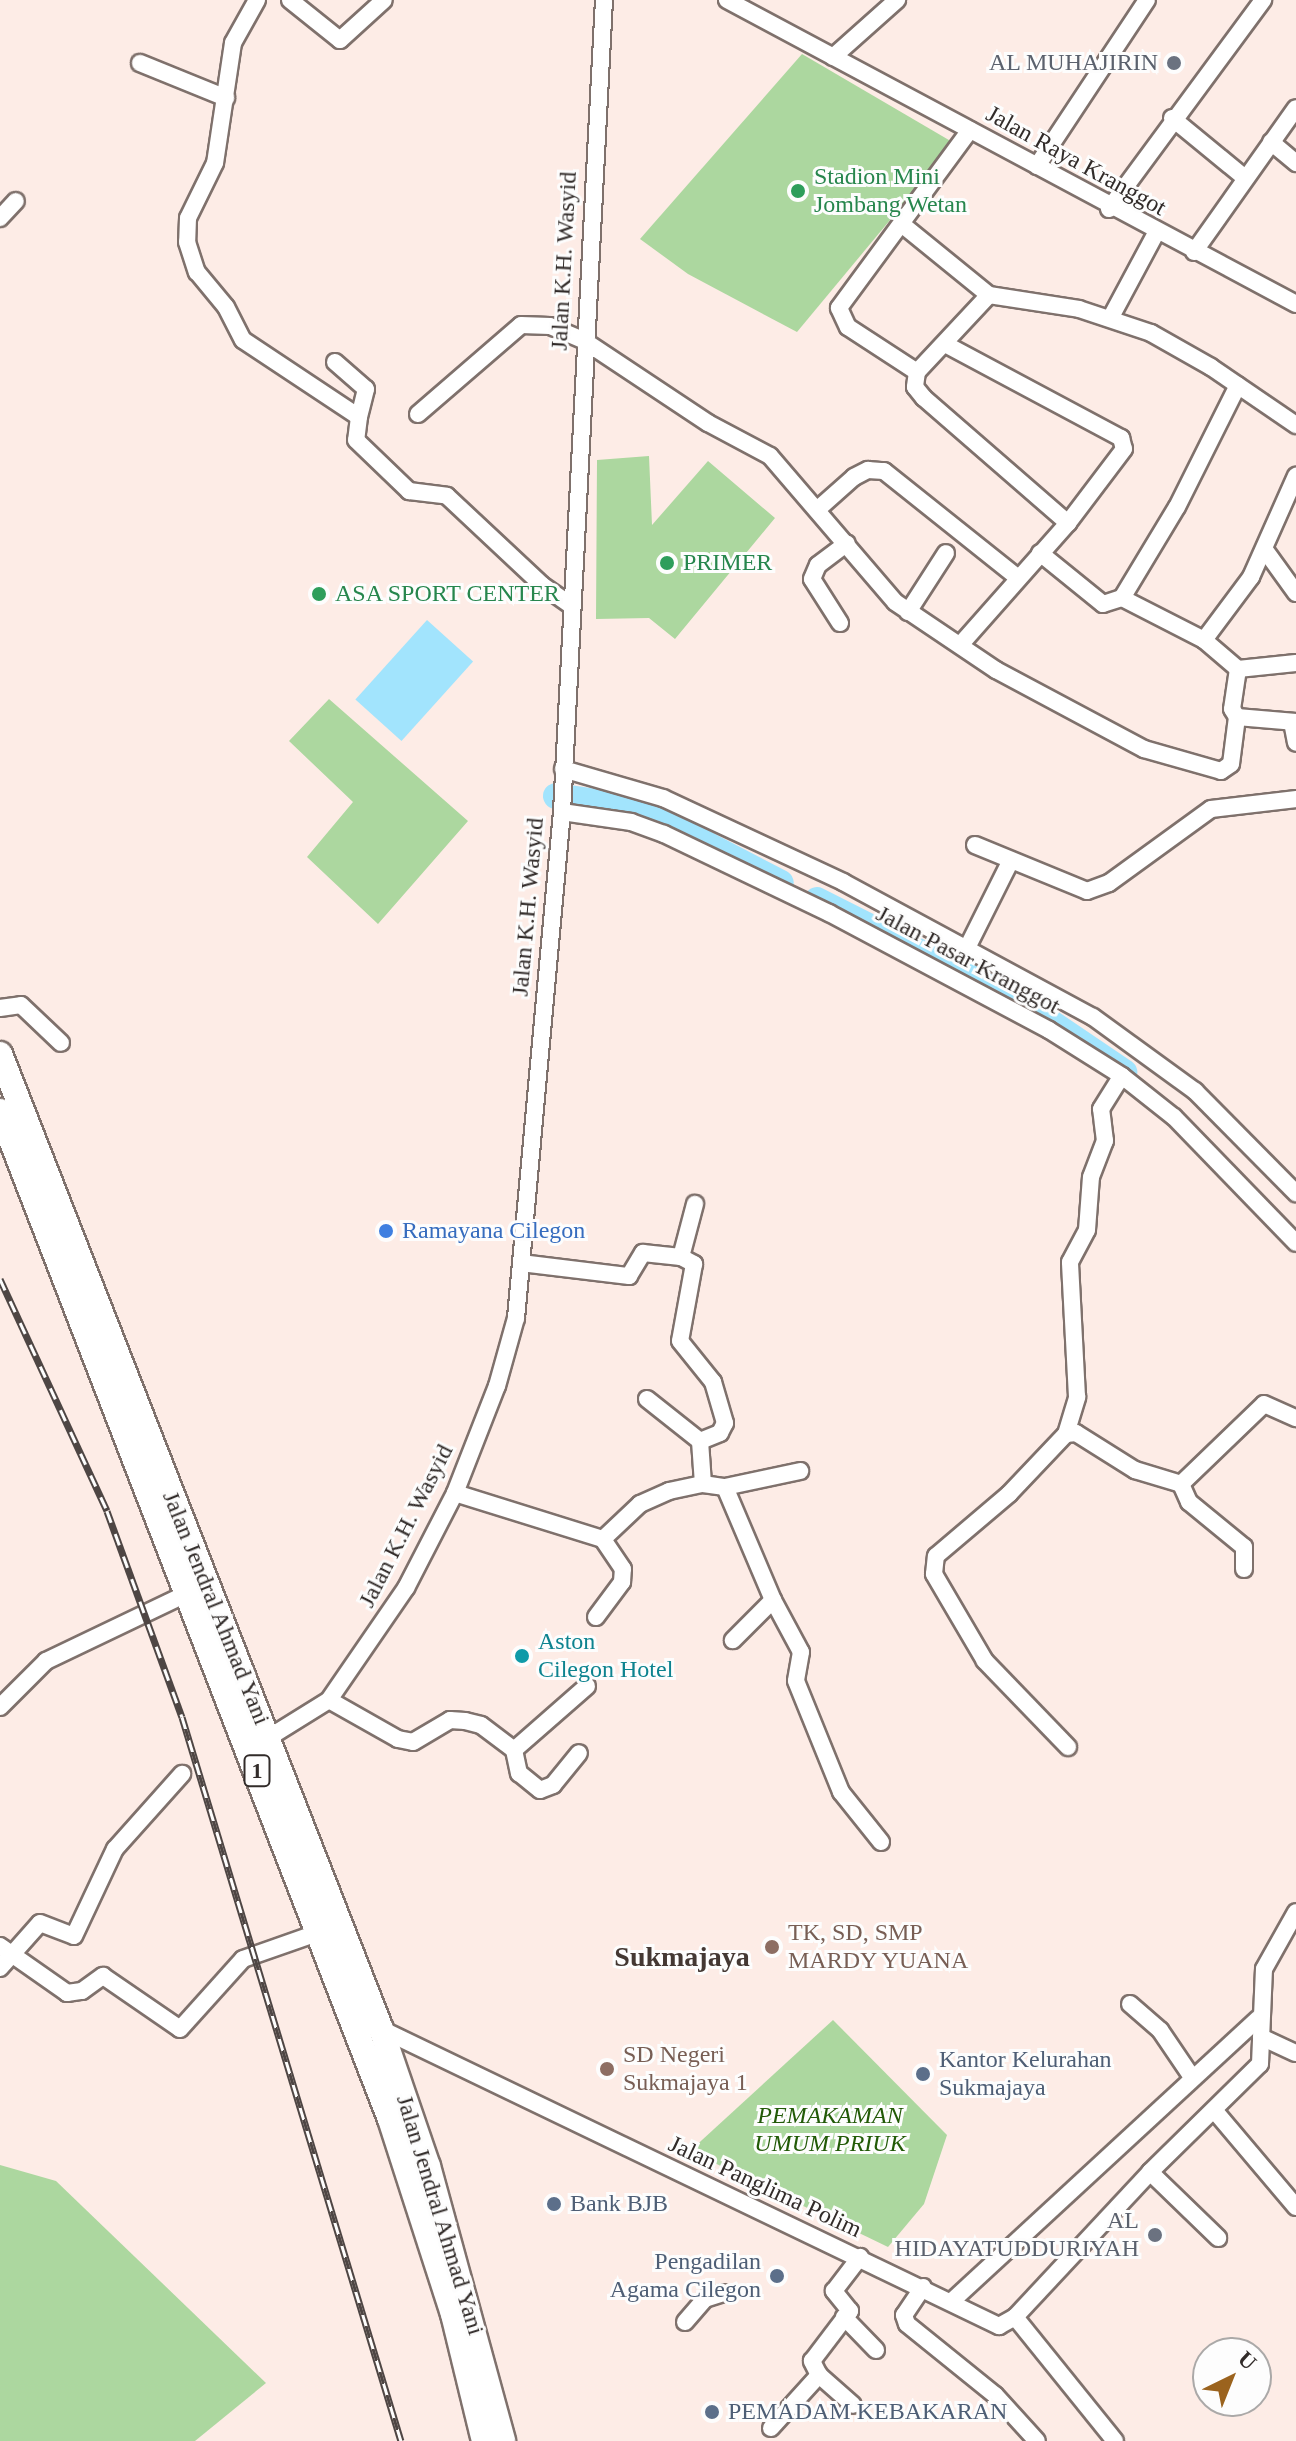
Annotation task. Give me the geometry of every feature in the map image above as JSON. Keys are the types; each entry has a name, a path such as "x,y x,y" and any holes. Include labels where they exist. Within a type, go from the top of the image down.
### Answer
{"highway":[{"name":"Jalan Jendral Ahmad Yani","path":"0,1054 381,2029 433,2181 503,2441"},
{"name":"Jalan Jendral Ahmad Yani","path":"0,1111 320,1932 419,2201 484,2441"}],"street":[{"path":"257,0 233,43 211,175 188,218 191,258 243,340 359,417"},
{"path":"290,0 340,40 384,0"},
{"name":"Jalan K.H. Wasyid","path":"268,1738 329,1700 406,1588 455,1493 512,1333 521,1263 561,807 583,340 604,0"},
{"name":"Jalan Raya Kranggot","path":"727,0 1037,166 1109,209 1296,304"},
{"path":"833,57 897,0"},
{"path":"1037,166 1147,0"},
{"path":"1109,209 1172,118 1263,0"},
{"path":"140,63 226,98"},
{"path":"1194,252 1296,108"},
{"path":"1172,118 1245,178"},
{"path":"917,372 848,327 839,308 904,226 970,130"},
{"path":"1271,142 1296,163"},
{"path":"0,218 16,201"},
{"path":"904,226 989,295 1111,317 1180,349 1296,425"},
{"path":"1111,317 1156,233"},
{"path":"989,295 917,372 915,387 1068,523"},
{"path":"418,414 521,325 539,323 583,340 708,423 770,456 908,612 996,670 1144,749 1221,771 1231,764 1237,717 1232,709 1238,669"},
{"path":"945,344 1121,438 1124,449 1068,523 960,645"},
{"path":"335,362 366,389 356,440 409,491 447,496 542,585 571,605"},
{"path":"1040,553 1103,604 1122,598 1177,507 1238,385"},
{"path":"818,509 854,477 868,470 884,471 1017,577"},
{"path":"1204,640 1265,550 1296,476"},
{"path":"840,623 812,579 818,565 847,543"},
{"path":"1265,550 1296,593"},
{"path":"908,612 946,553"},
{"path":"1122,598 1204,640 1238,669 1296,663"},
{"path":"1237,717 1294,722 1296,743"},
{"name":"Jalan Pasar Kranggot","path":"562,774 663,798 843,882 1093,1017 1195,1091 1296,1193"},
{"path":"975,845 1010,862 1087,891 1109,883 1211,809 1296,799"},
{"name":"Jalan Pasar Kranggot","path":"561,807 631,822 664,834 829,913 1049,1030 1122,1076 1174,1117 1296,1243"},
{"path":"967,948 1010,862"},
{"path":"0,1008 21,1005 61,1043"},
{"path":"1068,1747 993,1672 933,1563 950,1541 1009,1494 1066,1434 1077,1397 1070,1262 1087,1230 1091,1177 1105,1141 1101,1109 1122,1076"},
{"path":"681,1257 695,1204"},
{"path":"521,1263 629,1276 641,1254 681,1257 696,1267 681,1347 713,1382 725,1423 720,1433 700,1441"},
{"path":"647,1399 678,1419 700,1441 703,1484"},
{"path":"1181,1484 1264,1404 1296,1418"},
{"path":"1066,1434 1076,1433 1135,1470 1181,1484 1189,1502 1244,1547 1244,1569"},
{"path":"603,1539 624,1516 653,1496 703,1484 725,1487 800,1471"},
{"path":"725,1487 773,1600 801,1652 796,1681 841,1792 881,1842"},
{"path":"455,1493 603,1539 623,1569 622,1582 596,1617"},
{"path":"0,1707 46,1661 188,1593"},
{"path":"733,1640 773,1600"},
{"path":"514,1750 587,1686"},
{"path":"329,1700 398,1739 413,1742 450,1720 481,1725 514,1750 519,1773 540,1790 553,1785 579,1753"},
{"path":"182,1774 115,1849 74,1936 42,1922 4,1956 67,1993 82,1991 103,1976 180,2029 243,1959 320,1932"},
{"path":"1115,2441 1015,2317 1150,2172 1260,2064 1258,2019 1264,1969 1296,1912"},
{"path":"1130,2004 1160,2030 1192,2077"},
{"path":"951,2302 1258,2019"},
{"name":"Jalan Panglima Polim","path":"381,2029 999,2326 1015,2317"},
{"path":"1261,2037 1296,2053"},
{"path":"1214,2110 1296,2207"},
{"path":"1150,2172 1218,2238"},
{"path":"853,2405 819,2375 812,2361 850,2311 834,2291 860,2257"},
{"path":"923,2287 904,2315 907,2324 995,2395 1037,2441"},
{"path":"685,2322 705,2299 723,2293"},
{"path":"844,2317 876,2350"},
{"path":"771,2428 819,2375"}],"green space":[{"name":"Stadion Mini Jombang Wetan","path":"802,54 954,143 797,332 688,274 640,239"},
{"name":"PRIMER","path":"649,456 652,525 708,461 775,518 675,639 649,618 596,619 597,460"},
{"path":"329,699 468,821 378,924 307,857 353,802 289,741"},
{"name":"PEMAKAMAN UMUM PRIUK","path":"833,2020 947,2135 924,2204 888,2247 690,2151"},
{"path":"0,2165 56,2181 266,2383 195,2441 0,2441"}],"water":[{"path":"427,620 473,661 401,741 355,700"}],"waterway":[{"path":"556,796 637,808 781,883"},
{"path":"817,900 1025,1005 1124,1072"}],"railway":[{"path":"0,1279 107,1511 182,1717 401,2441"}],"place":[{"name":"AL MUHAJIRIN","path":"1174,63"},
{"name":"Stadion Mini Jombang Wetan","path":"798,191"},
{"name":"PRIMER","path":"667,563"},
{"name":"ASA SPORT CENTER","path":"319,594"},
{"name":"Ramayana Cilegon","path":"386,1231"},
{"name":"Aston Cilegon Hotel","path":"522,1656"},
{"name":"TK, SD, SMP MARDY YUANA","path":"772,1947"},
{"name":"SD Negeri Sukmajaya 1","path":"607,2069"},
{"name":"Kantor Kelurahan Sukmajaya","path":"923,2074"},
{"name":"Bank BJB","path":"554,2204"},
{"name":"AL HIDAYATUDDURIYAH","path":"1155,2235"},
{"name":"Pengadilan Agama Cilegon","path":"777,2276"},
{"name":"PEMADAM KEBAKARAN","path":"712,2412"}],"district":[{"name":"Sukmajaya","path":"682,1957"}]}
